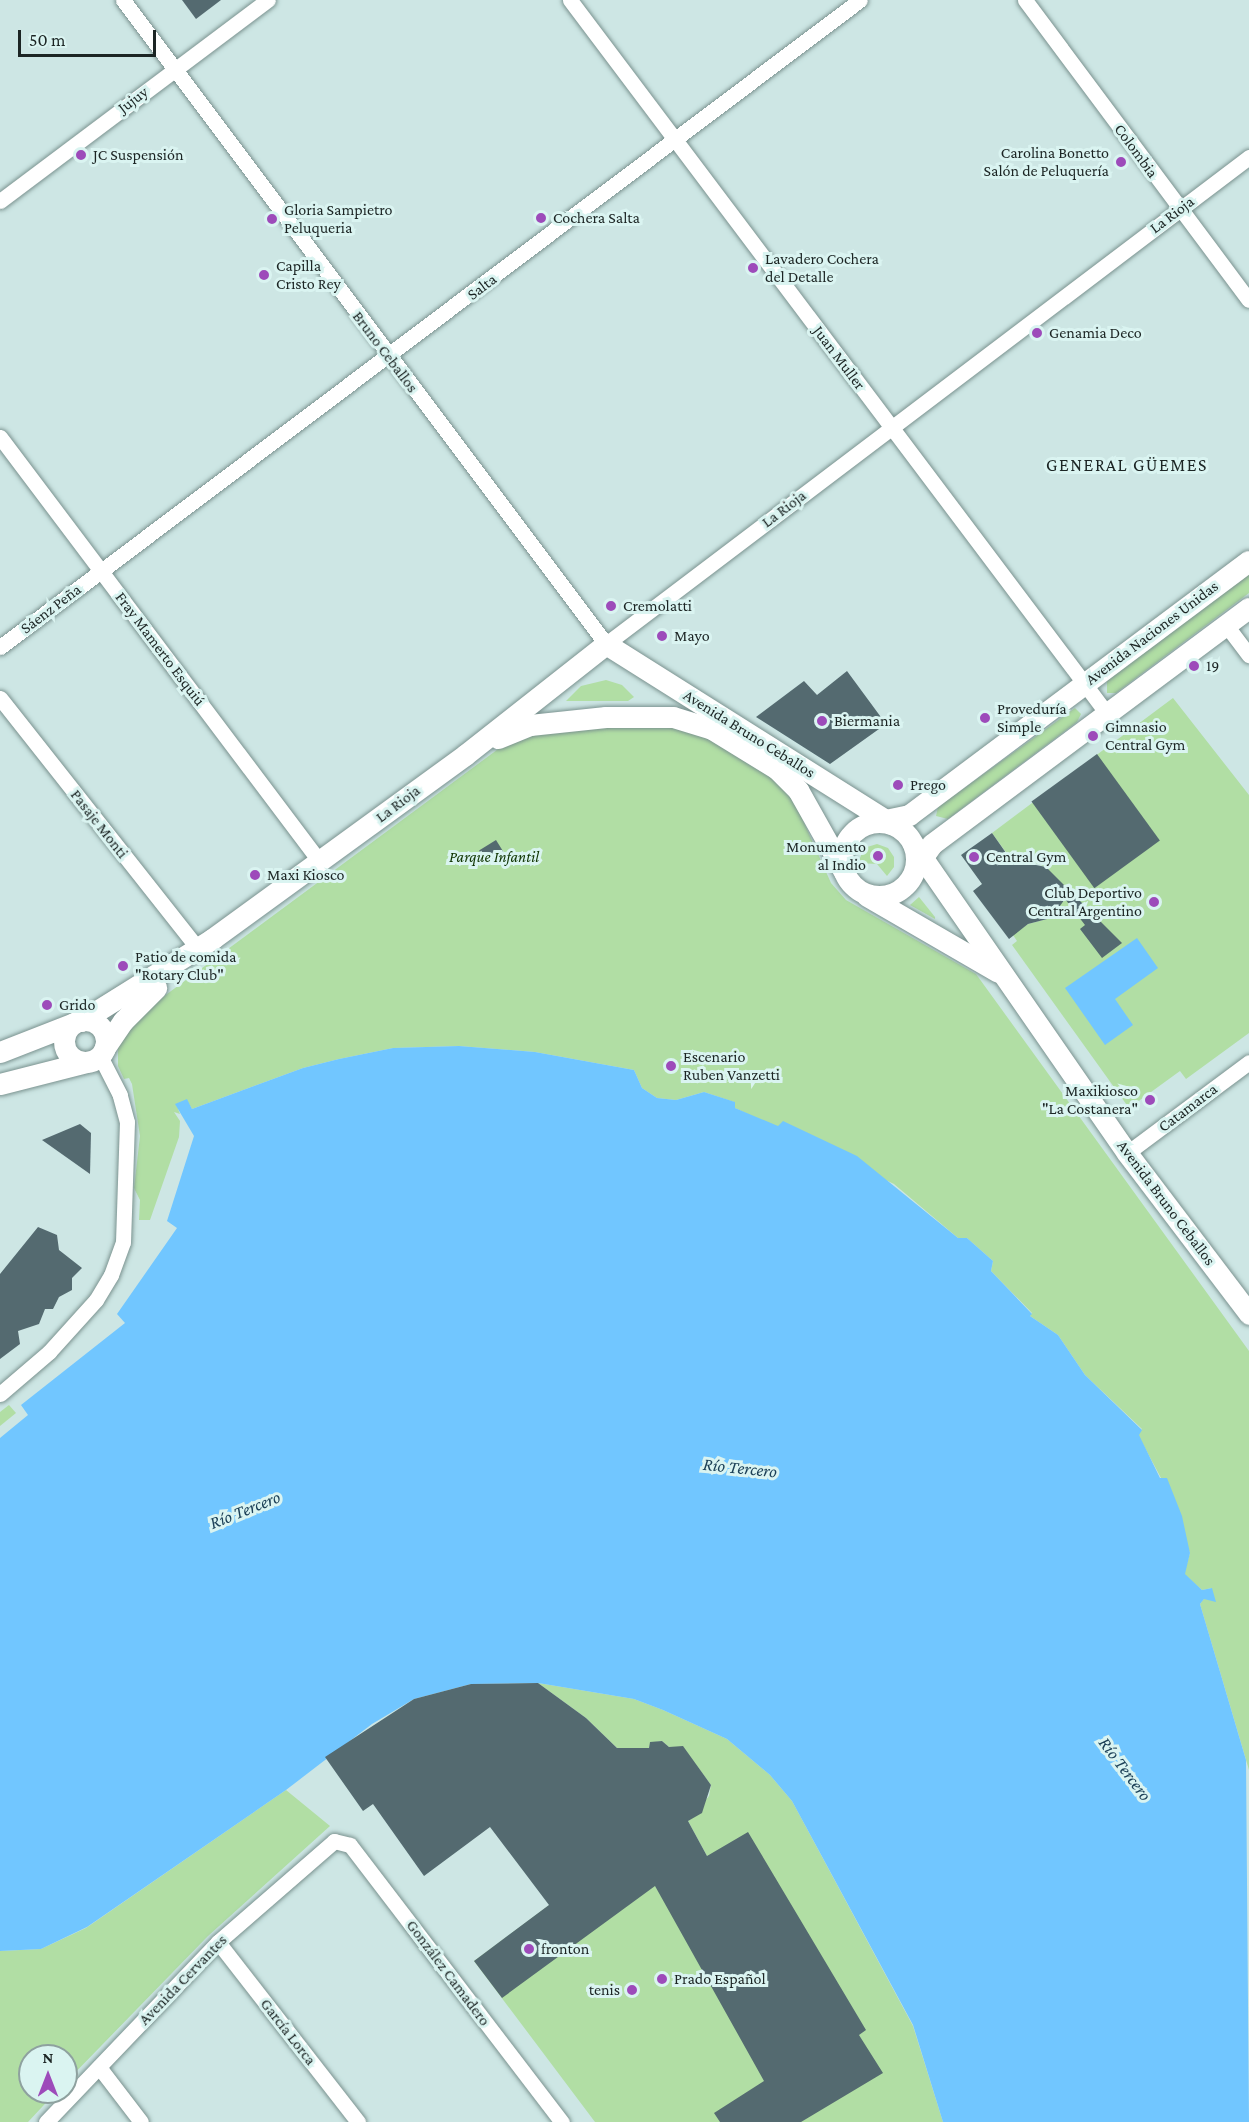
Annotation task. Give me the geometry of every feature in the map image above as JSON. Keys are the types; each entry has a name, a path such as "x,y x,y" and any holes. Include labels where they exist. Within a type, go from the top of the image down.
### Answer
{"main road":[{"name":"Avenida Naciones Unidas","path":"885,822 909,815 1249,561"},
{"path":"917,856 885,822 850,835 842,853 844,872 866,895 893,894 908,884 917,856 1249,608"},
{"name":"La Rioja","path":"198,949 465,755 606,644"},
{"name":"Avenida Bruno Ceballos","path":"606,644 885,822"},
{"name":"Avenida Bruno Ceballos","path":"465,755 504,735 553,722 646,716 688,721 735,742 788,779 810,808 844,872"},
{"name":"Avenida Bruno Ceballos","path":"917,856 1127,1153 1249,1314"},
{"name":"Avenida Bruno Ceballos","path":"866,895 1002,974"},
{"path":"97,1056 72,1058 64,1047 65,1033 78,1022 198,949"},
{"path":"0,1084 97,1056 132,1010 198,949"},
{"path":"1,1048 78,1022 94,1022 103,1030 97,1056"}],"street":[{"name":"Bruno Ceballos","path":"123,0 606,644"},
{"name":"Jujuy","path":"0,201 268,0"},
{"name":"Salta","path":"101,571 389,357 860,0"},
{"name":"Colombia","path":"1025,0 1249,300"},
{"name":"Juan Muller","path":"578,3 676,141 1108,715"},
{"name":"La Rioja","path":"606,644 1249,157"},
{"name":"Fray Mamerto Esquiú","path":"0,436 320,862"},
{"name":"Sáenz Peña","path":"0,647 101,571"},
{"path":"1226,625 1249,655"},
{"name":"Pasaje Monti","path":"0,698 198,949"},
{"path":"0,1394 49,1352 96,1300 111,1275 123,1242 127,1122 120,1095 97,1056"},
{"name":"Catamarca","path":"1127,1153 1249,1062"},
{"name":"González Camadero","path":"326,1846 334,1841 350,1845 562,2122"},
{"name":"Avenida Cervantes","path":"46,2122 218,1942 326,1846"},
{"name":"García Lorca","path":"218,1942 358,2122"},
{"path":"99,2067 141,2122"}],"green space":[{"path":"1249,573 1249,593 1116,693 1107,693 1107,681"},
{"path":"606,680 622,685 634,697 628,701 566,701 581,686"},
{"name":"Club Deportivo Central Argentino","path":"1173,698 1249,795 1249,1033 1186,1079 1180,1071 1129,1108 1012,945 1017,941 1013,935 1028,924 1051,918 1059,905 1059,884 1046,867 1028,860 1013,862 992,833"},
{"path":"1075,708 1081,714 1077,722 948,819 936,816 938,807"},
{"name":"Parque Infantil","path":"683,725 762,766 793,798 831,883 846,900 976,974 1249,1351 1249,1770 1200,1604 1212,1588 1202,1590 1184,1574 1190,1553 1161,1478 1138,1435 1142,1429 1085,1375 1058,1335 1030,1316 1032,1313 991,1271 993,1261 967,1238 958,1238 894,1184 735,1108 734,1102 704,1092 676,1100 657,1098 642,1088 634,1070 535,1052 459,1046 393,1048 303,1068 192,1109 189,1104 178,1109 180,1114 174,1112 180,1121 179,1137 150,1220 139,1220 140,1200 134,1188 140,1136 132,1084 129,1078 124,1079 118,1066 118,1047 144,1011 509,741 547,729"},
{"path":"877,844 888,848 894,857 894,867 887,876 877,864 858,863 864,848"},
{"path":"919,897 935,917 935,919 910,905"},
{"path":"9,1405 16,1413 0,1426 0,1412"},
{"name":"Prado Español","path":"538,1683 634,1699 663,1710 727,1739 770,1775 792,1801 913,2026 943,2122 595,2122 474,1961 560,1897 655,1886 707,1856 688,1821 709,1796 711,1785 683,1747 669,1747 662,1741 650,1743 649,1753 617,1748 586,1718"},
{"path":"286,1790 330,1826 208,1936 78,2070 78,2044 18,2044 18,2104 45,2104 28,2122 0,2122 0,1951 41,1949 86,1928"}],"water":[{"path":"1137,938 1158,968 1115,999 1133,1025 1105,1045 1065,988"},
{"name":"Río Tercero","path":"459,1046 535,1052 634,1070 642,1088 657,1098 676,1100 704,1092 735,1102 735,1108 778,1126 783,1121 857,1156 958,1238 967,1238 993,1261 991,1271 1032,1314 1030,1316 1058,1335 1085,1375 1142,1430 1139,1435 1160,1478 1167,1478 1182,1516 1190,1553 1185,1574 1202,1590 1212,1588 1216,1602 1204,1599 1200,1604 1246,1760 1249,2122 943,2122 913,2025 792,1801 770,1775 727,1739 663,1710 634,1699 538,1683 471,1684 414,1699 372,1724 286,1790 87,1927 41,1949 0,1951 0,1438 28,1415 21,1405 125,1323 117,1314 177,1228 167,1221 194,1136 175,1104 187,1099 192,1109 303,1068 339,1059 393,1048"}],"building":[{"path":"182,0 221,0 196,19"},
{"name":"Biermania","path":"847,671 886,724 830,764 756,717 804,681 817,695"},
{"path":"1097,754 1160,841 1094,888 1031,802"},
{"path":"992,833 1011,860 1046,867 1122,943 1102,958 1080,929 1085,925 1065,899 1051,918 1028,924 1009,939 973,891 982,884 961,855"},
{"path":"496,840 504,853 487,863 479,851"},
{"path":"80,1124 91,1133 90,1174 42,1140"},
{"path":"38,1227 57,1235 59,1250 82,1268 72,1278 72,1290 59,1297 53,1309 45,1309 39,1324 18,1331 20,1344 0,1359 0,1274"},
{"path":"538,1683 586,1718 617,1748 649,1748 650,1742 662,1741 669,1747 683,1746 711,1785 702,1813 688,1821 707,1856 748,1832 866,2030 859,2035 883,2073 801,2122 720,2122 714,2113 764,2081 655,1886 502,1998 474,1961 549,1905 490,1827 424,1876 373,1804 363,1811 325,1757 414,1699 471,1684"}],"place":[{"name":"JC Suspensión","path":"81,155"},
{"name":"Carolina Bonetto Salón de Peluquería","path":"1121,162"},
{"name":"Cochera Salta","path":"541,218"},
{"name":"Gloria Sampietro Peluqueria","path":"272,219"},
{"name":"Lavadero Cochera del Detalle","path":"753,268"},
{"name":"Capilla Cristo Rey","path":"264,275"},
{"name":"Genamia Deco","path":"1037,333"},
{"name":"Cremolatti","path":"611,606"},
{"name":"Mayo","path":"662,636"},
{"name":"19","path":"1194,666"},
{"name":"Proveduría Simple","path":"985,718"},
{"name":"Biermania","path":"822,721"},
{"name":"Gimnasio Central Gym","path":"1093,736"},
{"name":"Prego","path":"898,785"},
{"name":"Monumento al Indio","path":"878,856"},
{"name":"Central Gym","path":"974,857"},
{"name":"Maxi Kiosco","path":"255,875"},
{"name":"Club Deportivo Central Argentino","path":"1154,902"},
{"name":"Patio de comida \"Rotary Club\"","path":"123,966"},
{"name":"Grido","path":"47,1005"},
{"name":"Escenario Ruben Vanzetti","path":"671,1066"},
{"name":"Maxikiosco \"La Costanera\"","path":"1150,1100"},
{"name":"fronton","path":"529,1949"},
{"name":"Prado Español","path":"662,1979"},
{"name":"tenis","path":"632,1990"}],"district":[{"name":"GENERAL GÜEMES","path":"1127,465"}]}
